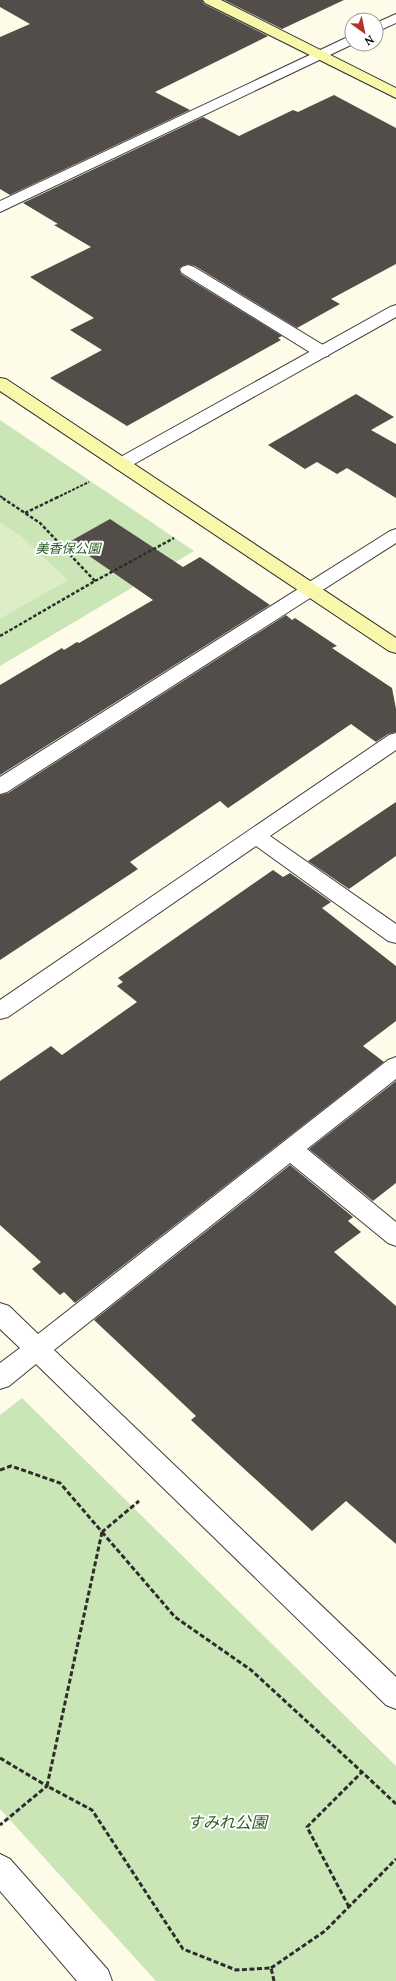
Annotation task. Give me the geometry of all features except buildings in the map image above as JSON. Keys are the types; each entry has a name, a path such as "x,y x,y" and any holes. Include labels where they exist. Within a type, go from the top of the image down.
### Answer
{"street":[{"path":"210,0 396,94"},
{"path":"384,24 396,18"},
{"path":"0,207 344,43"},
{"path":"188,270 322,352"},
{"path":"121,464 396,310"},
{"path":"0,384 396,647"},
{"path":"0,788 309,589 396,535"},
{"path":"0,1012 257,837 396,740"},
{"path":"257,837 396,935"},
{"path":"0,1378 396,1066"},
{"path":"290,1149 396,1236"},
{"path":"0,1313 396,1696"},
{"path":"0,1869 97,1981"}],"path":[{"path":"24,513 89,482"},
{"path":"0,496 40,523 95,581"},
{"path":"0,636 95,581 179,535"},
{"path":"0,1470 11,1466 60,1483 175,1617 251,1670 396,1804"},
{"path":"0,1825 46,1786 102,1532 143,1498"},
{"path":"0,1758 46,1786 92,1810 183,1949 236,1970 271,1968 325,1931 396,1859"},
{"path":"349,1907 307,1827 362,1772"},
{"path":"271,1968 274,1981"}],"green space":[{"name":"美香保公園","path":"0,420 194,551 0,666"},
{"path":"0,522 22,537 68,580 0,619"},
{"name":"すみれ公園","path":"22,1398 396,1766 396,1981 156,1981 0,1809 0,1415"}]}
